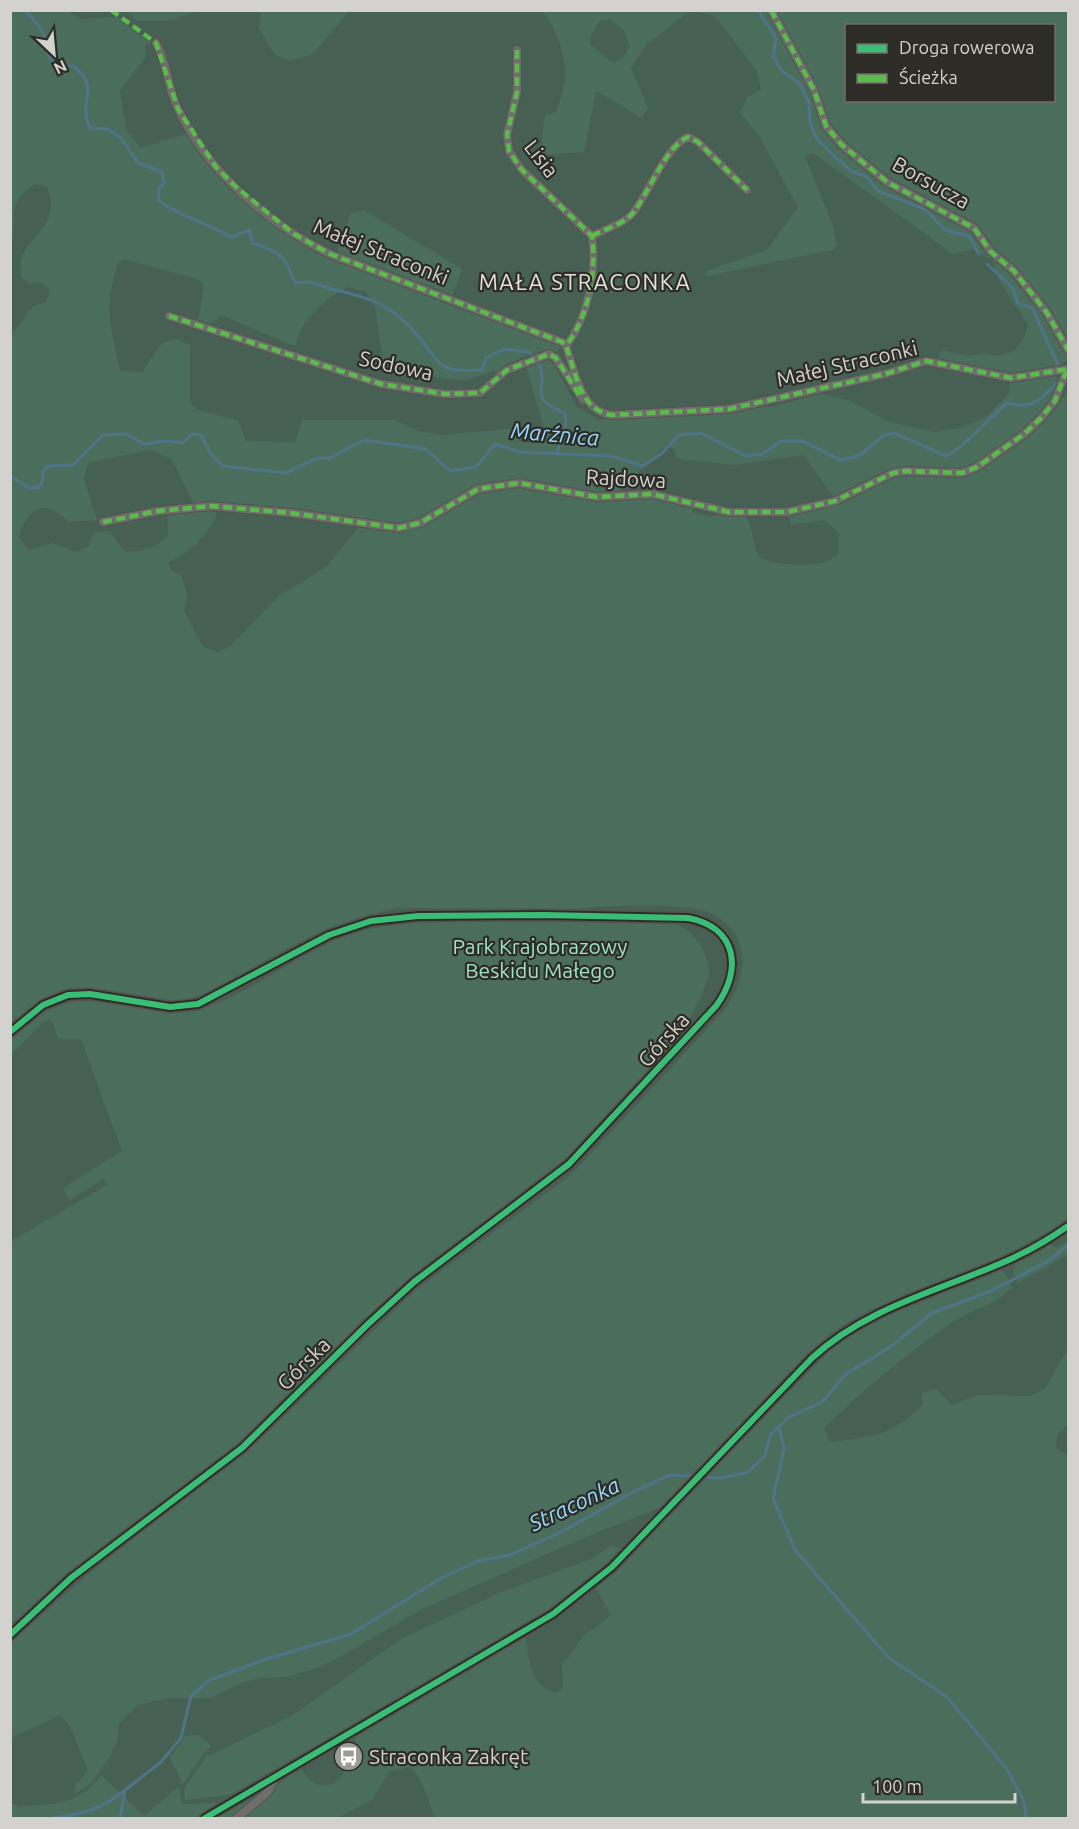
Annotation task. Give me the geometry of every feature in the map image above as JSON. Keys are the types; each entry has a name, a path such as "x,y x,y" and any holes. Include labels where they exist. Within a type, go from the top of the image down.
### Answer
{"street":[{"name":"Borsucza","path":"771,10 814,90 826,126 842,145 887,182 974,228 991,252 1014,271 1047,313 1068,350"},
{"name":"Małej Straconki","path":"156,44 173,99 201,147 236,187 294,234 330,254 555,338 566,346"},
{"name":"Lisia","path":"517,50 517,92 507,135 509,151 522,170 592,236"},
{"path":"587,403 566,346 576,332 585,312 593,252 592,236 633,213 671,154 688,137 698,142 747,189"},
{"name":"Sodowa","path":"169,316 381,384 415,391 475,394 486,390 507,370 546,355 556,358 575,391 587,403"},
{"name":"Małej Straconki","path":"587,403 597,412 612,415 729,409 885,374 926,361 1011,378 1067,371"},
{"name":"Rajdowa","path":"1056,397 1067,371"},
{"name":"Rajdowa","path":"103,522 168,510 211,506 291,513 399,528 420,523 478,489 519,483 597,497 652,494 729,512 787,512 835,501 894,473 906,471 962,473 977,467 1023,435 1056,397 1068,388"},
{"name":"Górska","path":"10,1032 43,1005 68,995 90,994 170,1007 198,1004 329,935 357,924 391,918 531,915 688,918 703,921 719,932 729,946 733,963 729,986 716,1006 569,1164 414,1282 242,1448 71,1578 10,1635"},
{"path":"205,1818 553,1614 612,1567 812,1358 843,1332 886,1309 1006,1262 1068,1226"},
{"path":"237,1818 268,1792 275,1777"}],"green space":[{"path":"261,10 349,11 313,54 290,61 274,54 259,28"},
{"name":"Park Krajobrazowy Beskidu Małego","path":"11,11 1068,11 1068,1818 11,1818"},
{"path":"11,11 66,11 80,19 116,17 150,43 145,44 145,58 120,90 126,129 140,148 189,133 233,189 310,248 447,304 558,344 560,349 555,353 540,352 524,357 497,373 493,371 468,380 445,379 383,365 375,305 365,291 347,287 330,298 308,319 295,346 221,315 209,326 198,323 204,286 200,280 124,259 118,263 113,278 110,317 120,371 142,372 162,343 175,339 190,345 190,402 196,409 238,421 246,441 295,442 302,420 394,420 418,431 442,435 511,429 520,442 538,443 546,435 526,365 546,359 553,363 577,407 598,420 774,406 821,394 848,400 890,422 934,432 961,428 987,416 1009,394 1010,382 1056,376 1060,384 1031,423 1003,448 974,466 952,471 901,469 892,471 834,498 804,455 735,465 678,459 673,448 662,448 618,493 590,494 533,482 504,481 470,490 420,520 398,526 227,503 193,503 172,459 150,450 88,463 84,479 97,520 68,522 60,514 45,508 38,509 27,519 19,537 28,550 52,543 76,552 88,547 95,532 109,531 125,552 149,548 164,540 168,535 167,512 213,510 217,515 203,537 184,554 168,562 171,571 181,575 187,594 184,611 202,646 218,652 229,647 279,596 326,567 359,527 410,529 466,497 505,486 534,486 597,499 653,498 690,506 694,513 711,517 718,514 746,517 754,545 761,558 789,564 826,562 838,554 839,533 824,520 791,525 789,515 837,503 896,475 908,473 944,477 963,475 979,468 1025,436 1068,392 1068,1220 1006,1256 889,1302 848,1322 828,1335 664,1506 593,1534 422,1609 335,1660 311,1670 285,1677 260,1678 244,1682 211,1698 168,1698 138,1705 119,1723 117,1741 110,1757 90,1784 75,1794 75,1786 88,1770 69,1724 60,1715 11,1738 11,1642 86,1576 268,1432 416,1290 572,1174 722,1013 738,985 742,970 742,956 733,930 721,919 694,908 604,906 576,909 398,908 320,932 216,989 190,999 176,1001 109,990 68,991 49,997 30,1008 11,1025 10,337 33,306 46,302 50,290 39,282 31,284 22,278 20,265 30,244 44,226 51,203 47,187 34,184 19,198 14,212 11,245"},
{"path":"127,11 198,11 167,21 136,21"},
{"path":"543,11 690,11 647,44 631,68 648,108 642,118 596,91 584,152 540,155 545,115 556,112 564,85 564,60 551,23","holes":["610,20 623,29 630,46 624,57 613,63 590,44 591,35 600,21"]},
{"path":"693,11 1068,11 1068,360 1054,368 1038,372 1004,373 938,359 938,354 943,350 968,356 985,353 1000,356 1014,351 1024,338 1028,325 1000,282 992,260 972,249 953,254 813,153 805,157 832,223 837,246 832,250 707,276 706,271 767,250 798,207 759,136 740,113 748,97 761,90 757,71 715,16"},
{"path":"364,210 462,269 452,296 340,254 338,250 351,213"},
{"path":"610,920 678,924 691,933 701,946 707,959 709,975 702,994 676,1044 561,1164 412,1278 363,1321 238,1444 68,1575 11,1629 11,1241 107,1185 104,1179 69,1200 63,1188 122,1151 81,1039 58,1039 53,1023 49,1020 42,1023 11,1055 11,1039 44,1012 59,1005 74,1002 89,1001 173,1012 197,1010 236,995 332,942 352,934 397,924"},
{"path":"1068,1241 1068,1255 1018,1283 1013,1271 1016,1263 1048,1245 1057,1247"},
{"path":"1001,1270 1006,1274 1012,1287 1006,1293 957,1319 932,1336 869,1387 824,1428 830,1442 880,1434 899,1424 922,1406 922,1393 936,1389 952,1405 978,1395 1030,1396 1045,1389 1068,1349 1068,1425 1058,1433 1056,1447 1068,1457 1068,1818 435,1818 421,1780 410,1767 390,1771 372,1800 338,1818 241,1818 301,1768 314,1783 329,1785 336,1781 342,1776 350,1760 357,1736 526,1636 535,1678 547,1689 556,1693 563,1688 562,1664 583,1636 604,1621 610,1613 596,1588 837,1343 857,1329 892,1313"},
{"path":"611,1546 621,1548 602,1569 552,1610 230,1795 185,1800 184,1789 206,1757 293,1715 401,1639 502,1592 591,1559"},
{"path":"199,1735 211,1746 183,1784 170,1758 185,1736"},
{"path":"101,1775 144,1816 177,1788 180,1789 182,1804 217,1803 218,1806 197,1818 11,1818 11,1803 19,1807 65,1802 84,1793"},
{"path":"265,1788 265,1791 234,1818 213,1818"}],"waterway":[{"path":"24,10 41,30 51,60 59,68 73,66 86,81 88,88 86,110 90,128 108,129 121,138 138,163 162,172 164,184 159,188 159,201 231,237 250,230 252,243 268,248 282,257 296,283 313,283 372,300 391,310 409,325 436,359 450,369 482,370 486,358 504,349 529,352 540,367 541,392 544,401 565,414 566,425 557,452"},
{"path":"758,10 776,38 773,57 783,72 799,83 809,103 810,123 817,139 851,171 866,176 878,191 925,209 945,230 969,236 979,254"},
{"path":"987,264 1013,288 1018,303 1032,308 1060,369"},
{"name":"Marźnica","path":"10,476 29,488 38,488 42,483 43,471 49,466 73,465 103,435 127,434 144,444 167,441 183,443 192,434 201,435 211,454 223,466 286,473 315,459 330,458 364,440 426,449 450,471 476,467 495,444 520,452 611,456 643,466 662,453 679,435 701,433 746,456 762,454 782,441 803,441 840,460 859,456 884,435 894,433 946,456 969,439 1007,403 1031,404 1060,380"},
{"name":"Straconka","path":"701,1477 721,1478 748,1472 765,1456 770,1435 789,1417 822,1402 846,1374 890,1347 932,1313 991,1291 1048,1261 1068,1245"},
{"path":"779,1427 784,1449 773,1498 795,1550 889,1658 947,1697 1006,1768 1023,1799 1027,1818"},
{"name":"Straconka","path":"120,1818 125,1790 161,1762 181,1738 191,1696 210,1680 266,1659 351,1634 443,1577 478,1561 510,1555 563,1531 631,1493 670,1475 695,1476"},
{"path":"53,1818 91,1810 125,1790"}],"marked path":[{"path":"111,10 156,43 178,109 216,167 236,187 294,234 330,254 562,342 566,346 586,399 601,412 612,415 729,409 885,374 926,361 1011,378 1068,369"},
{"path":"771,10 814,90 826,126 842,145 887,182 974,228 991,252 1014,271 1047,313 1068,350"},
{"path":"517,50 517,92 507,135 509,151 522,170 592,236 593,265 589,294 580,322 566,346"},
{"path":"592,236 620,223 633,213 672,150 688,137 698,142 747,190"},
{"path":"169,316 381,384 445,394 480,393 507,370 549,354 556,358 581,398"},
{"path":"103,522 158,511 211,506 291,513 399,528 420,523 478,489 519,483 597,497 652,494 729,512 787,512 835,501 893,473 906,471 962,473 977,467 1023,435 1040,419 1055,401 1067,369"}],"cycle path":[{"path":"10,1032 43,1005 68,995 90,994 170,1007 198,1004 329,935 371,921 418,916 543,915 688,918 717,930 726,940 731,952 730,978 716,1006 569,1164 414,1282 242,1448 71,1578 10,1635"},
{"path":"205,1818 553,1614 612,1567 812,1358 833,1341 879,1313 1004,1262 1068,1226"}],"place":[{"name":"Straconka Zakręt","path":"348,1757"}],"district":[{"name":"MAŁA STRACONKA","path":"585,282"}]}
